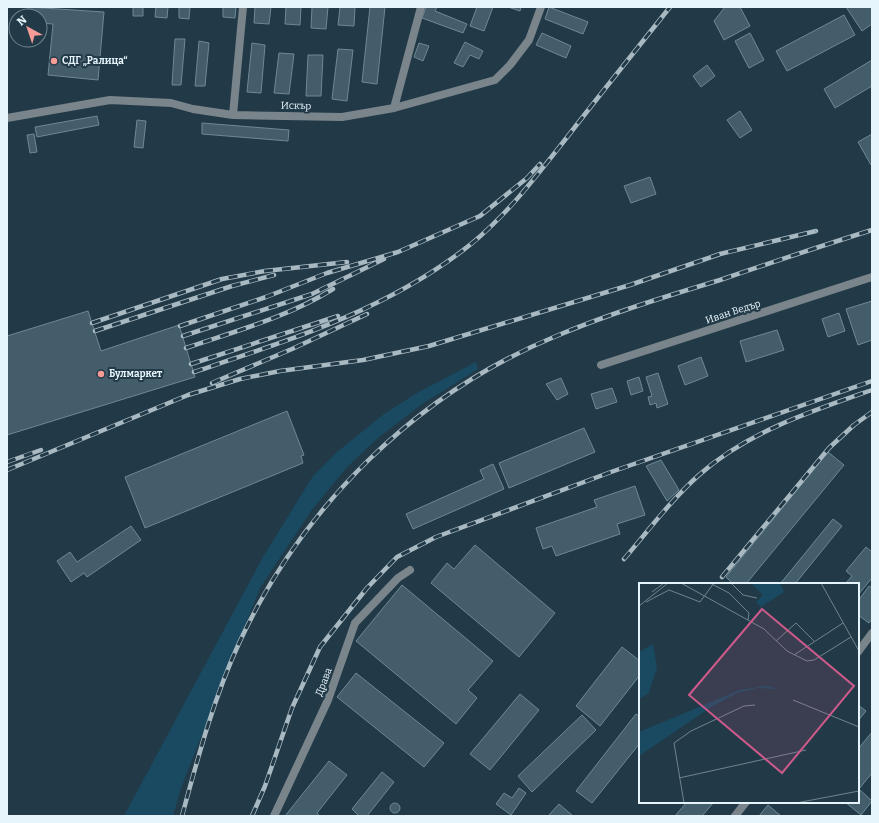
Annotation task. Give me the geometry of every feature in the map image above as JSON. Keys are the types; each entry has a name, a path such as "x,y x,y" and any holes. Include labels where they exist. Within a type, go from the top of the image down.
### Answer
{"street":[{"path":"233,115 243,7"},
{"path":"394,108 421,7"},
{"name":"Искър","path":"7,118 110,100 171,103 193,109 233,115 342,116 394,108 495,80 510,65 529,40 541,7"},
{"name":"Иван Ведър","path":"601,365 872,277"},
{"name":"Драва","path":"274,816 328,700 355,623 398,578 410,570"},
{"path":"859,651 872,633"},
{"path":"735,816 745,803"}],"shaded area":[{"path":"476,362 478,369 422,404 378,438 347,467 311,511 260,588 181,788 173,816 124,816 263,557 313,476 337,452 384,414 417,393"}],"building":[{"path":"133,7 143,7 143,16 133,16"},
{"path":"156,7 168,7 167,18 155,17"},
{"path":"179,7 190,7 189,19 179,18"},
{"path":"223,7 236,7 235,18 223,17"},
{"path":"255,7 271,7 269,24 254,23"},
{"path":"286,7 301,7 300,25 285,24"},
{"path":"312,7 328,7 326,29 311,28"},
{"path":"340,7 355,7 354,26 338,25"},
{"path":"370,7 385,7 377,84 362,82"},
{"path":"426,7 437,7 435,11 467,24 463,33 422,18"},
{"path":"477,7 493,7 484,31 470,26"},
{"path":"508,7 521,7 520,11"},
{"path":"549,7 588,22 583,34 545,19"},
{"path":"725,7 740,7 750,26 724,40 714,21"},
{"path":"846,7 872,7 872,24 862,31"},
{"path":"48,8 104,12 98,80 48,75 53,24 48,24"},
{"path":"844,15 855,35 787,71 776,51"},
{"path":"542,33 571,46 566,58 536,45"},
{"path":"750,33 764,60 749,68 735,41"},
{"path":"175,39 185,39 181,85 172,85"},
{"path":"199,41 209,43 205,86 195,86"},
{"path":"465,42 483,51 479,59 470,55 463,67 454,63"},
{"path":"252,43 265,45 261,93 247,92"},
{"path":"419,43 429,46 423,61 414,57"},
{"path":"338,49 353,50 347,101 332,99"},
{"path":"279,53 294,54 289,94 274,93"},
{"path":"308,55 323,55 321,96 306,96"},
{"path":"872,60 872,86 835,108 824,89"},
{"path":"707,65 715,76 701,87 693,76"},
{"path":"740,111 752,130 740,138 727,120"},
{"path":"97,116 99,125 37,137 35,127"},
{"path":"137,120 146,121 143,148 134,147"},
{"path":"202,123 289,130 288,141 202,134"},
{"path":"34,134 37,152 30,153 27,135"},
{"path":"872,134 872,164 871,165 858,142"},
{"path":"650,177 656,194 631,203 624,186"},
{"path":"872,301 872,340 858,345 846,309"},
{"name":"Булмаркет","path":"88,311 101,351 179,325 195,377 7,435 7,336"},
{"path":"839,313 845,331 828,337 822,319"},
{"path":"777,330 784,350 746,362 740,341"},
{"path":"701,357 708,376 685,385 678,366"},
{"path":"658,373 668,404 657,408 656,403 650,405 648,397 652,396 646,377"},
{"path":"639,377 643,391 631,395 627,381"},
{"path":"561,378 568,394 557,400 546,384"},
{"path":"612,388 617,402 596,409 591,394"},
{"path":"287,411 304,455 301,456 303,463 145,528 125,477"},
{"path":"584,428 595,452 509,488 499,463"},
{"path":"828,452 844,465 747,583 732,583 726,577"},
{"path":"661,460 679,490 667,501 646,466"},
{"path":"493,464 504,489 413,529 406,514 484,479 480,470"},
{"path":"635,486 645,515 617,524 620,534 556,556 552,546 543,549 536,528 597,507 594,500"},
{"path":"833,519 842,526 796,583 781,583"},
{"path":"131,526 141,540 87,577 84,573 71,582 57,561 70,552 77,562"},
{"path":"475,545 555,613 519,657 431,583 447,563 454,569"},
{"path":"866,547 872,552 872,578 859,594 859,583 846,583 852,576 846,571"},
{"path":"402,585 493,661 468,690 477,698 456,724 356,641"},
{"path":"869,586 872,588 872,619 869,623 859,616 859,600"},
{"path":"622,647 639,660 639,676 600,726 576,706"},
{"path":"356,673 444,743 424,767 337,697"},
{"path":"520,694 539,710 490,770 470,754"},
{"path":"859,706 866,711 859,720"},
{"path":"636,714 639,716 639,744 592,803 576,791"},
{"path":"582,715 596,730 532,792 518,776"},
{"path":"872,732 872,773 859,789 859,748"},
{"path":"329,761 347,775 317,813 320,816 285,816"},
{"path":"382,772 394,782 367,816 359,816 352,809"},
{"path":"519,788 526,793 511,815 496,804 504,793 512,798"},
{"path":"859,789 872,801 861,815 846,803 859,803"},
{"path":"395,803 400,808 395,813 390,808"},
{"path":"686,803 713,803 702,816 675,816"},
{"path":"559,804 573,816 548,816"},
{"path":"768,805 781,816 759,816"}],"railway":[{"path":"194,372 302,335 373,305 440,267 471,244 498,219 546,165 670,7"},
{"path":"180,326 266,297 327,273 398,252 480,216 527,178 540,164"},
{"path":"182,816 214,705 240,641 266,592 296,545 331,501 369,460 411,423 456,390 503,361 554,337 636,306 872,230"},
{"path":"7,470 188,395 240,379 280,371 363,360 429,346 630,285 720,254 816,231"},
{"path":"183,336 312,294 384,259"},
{"path":"92,323 222,279 265,271 347,262"},
{"path":"95,331 232,286 274,275"},
{"path":"186,348 243,329 298,308 333,289"},
{"path":"212,383 292,349 367,314"},
{"path":"191,364 338,316"},
{"path":"252,816 265,786 292,708 320,647 367,588 397,557 436,537 611,472 872,381"},
{"path":"624,559 679,495 699,475 718,460 738,447 781,424 872,390"},
{"path":"722,577 829,448 854,425 872,412"},
{"path":"7,462 41,450"}],"place":[{"name":"СДГ „Ралица“","path":"54,61"},
{"name":"Булмаркет","path":"101,374"}]}
